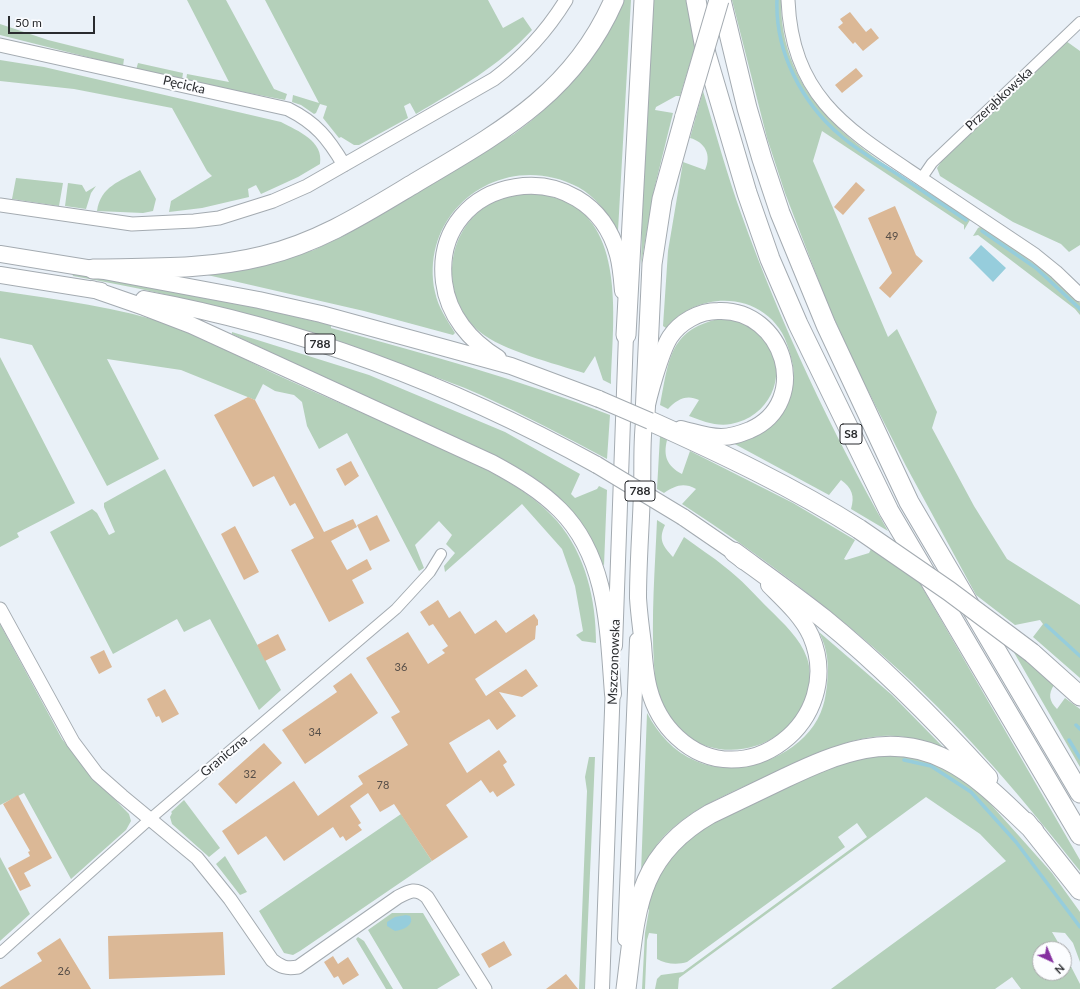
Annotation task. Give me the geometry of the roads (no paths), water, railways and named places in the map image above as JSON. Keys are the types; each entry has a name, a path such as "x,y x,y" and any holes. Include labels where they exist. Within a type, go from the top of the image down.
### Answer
{"highway":[{"path":"93,268 196,267 243,260 287,249 343,226 479,146 550,93 582,55 604,21 614,0"},
{"path":"626,335 644,0"},
{"name":"S8","path":"696,0 706,54 747,193 770,259 798,324 889,510 1080,835"},
{"path":"720,0 662,199 652,264 648,418 688,434 816,503 859,529 949,591 1032,653 1080,696"},
{"name":"S8","path":"720,0 739,78 762,159 780,213 826,325 909,502 1080,793"},
{"path":"734,552 824,620 884,672 960,746 1034,831 1080,890"},
{"path":"624,989 637,908 644,885 653,866 669,845 694,823 710,814 821,761 864,748 895,745 925,751 947,760 986,786 1034,831"}],"main road":[{"path":"626,335 618,254 603,224 581,201 563,191 540,185 517,186 499,190 483,199 466,212 454,229 447,246 443,273 446,295 454,315 464,329 490,353 511,366 648,418"},
{"name":"788","path":"0,254 93,268 259,300 321,314 511,366"},
{"name":"788","path":"0,275 92,289 207,312 311,341 365,360 479,406 565,447 683,517 734,552"},
{"path":"92,289 144,306 191,325 492,463 532,486 554,504 570,521 582,538 599,578 604,605 613,694"},
{"path":"688,434 721,437 736,435 755,427 766,420 777,406 785,380 785,368 782,355 777,343 771,335 752,318 731,311 716,310 690,319 678,328 670,338 664,352 648,418 638,600 649,688 659,715 668,729 691,748 719,759 752,757 767,751 784,741 798,728 809,712 817,693 819,671 816,651 810,635 789,606 734,552"},
{"name":"Mszczonowska","path":"602,989 626,335"},
{"name":"Mszczonowska","path":"624,989 638,600"}],"street":[{"path":"0,205 132,224 194,221 219,218 273,201 307,186 475,92 494,79 511,66 542,35 566,0"},
{"path":"788,0 790,22 796,52 806,75 820,98 833,114 849,129 1035,255 1056,272 1080,295"},
{"name":"Przerąbkowska","path":"921,179 932,163 1080,22"},
{"name":"Pęcicka","path":"0,45 288,109 305,117 318,127 334,147 344,164"},
{"name":"Graniczna","path":"0,953 150,819 396,609 430,572 441,554"},
{"path":"0,609 73,742 98,774 197,858 230,899 272,960 285,969 298,967 398,897 414,890 420,892 430,902 485,989"}],"water":[{"path":"981,245 1006,268 993,282 969,258"},
{"path":"406,915 410,916 411,922 405,928 395,931 387,926 387,922 395,917"}],"waterway":[{"path":"777,0 781,39 786,57 803,92 814,108 827,123 854,147 966,220"},
{"path":"982,231 1036,268 1080,309"},
{"path":"1046,625 1080,656"},
{"path":"1076,725 1080,729"},
{"path":"1069,740 1080,758"},
{"path":"904,760 931,766 971,792 1016,842 1080,927"}]}
